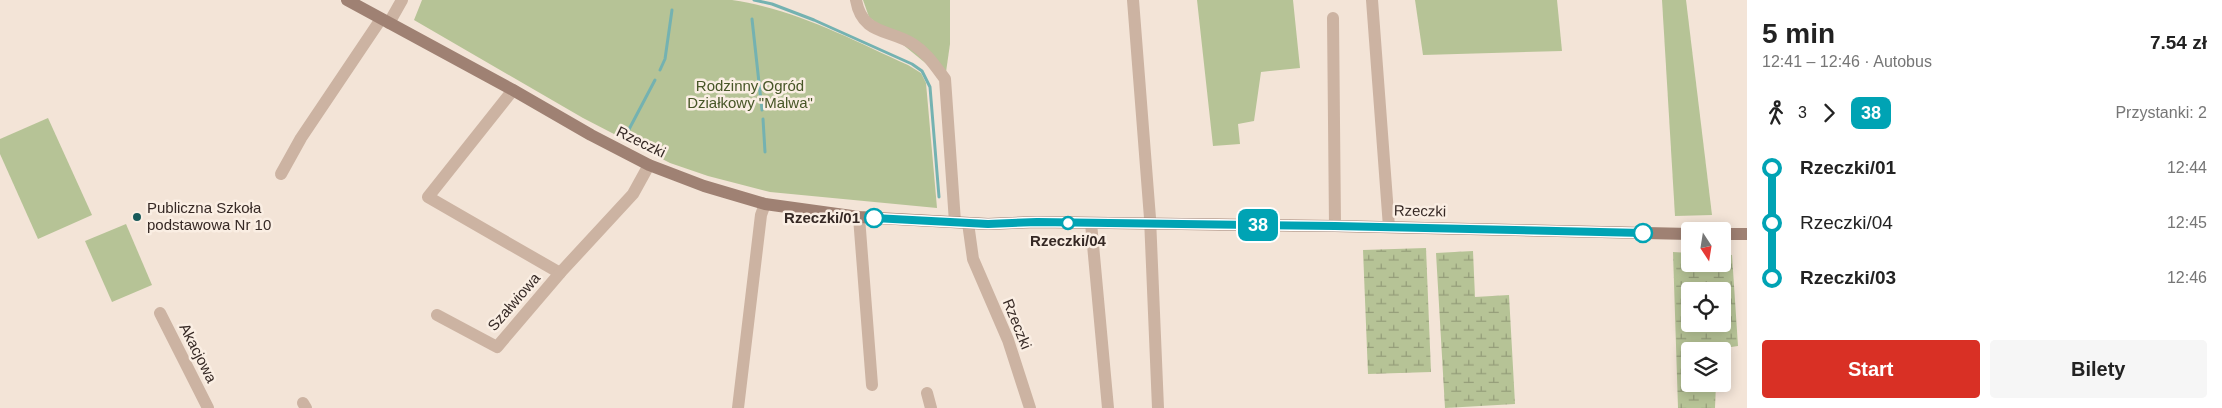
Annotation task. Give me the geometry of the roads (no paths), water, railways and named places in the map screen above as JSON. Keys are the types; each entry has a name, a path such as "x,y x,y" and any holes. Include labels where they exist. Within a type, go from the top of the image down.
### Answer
{"main road":[{"name":"Rzeczki","path":"347,0 649,165 704,186 765,204 859,217 961,222 1335,226 1681,234"},
{"path":"1731,234 1747,234"}],"street":[{"path":"281,174 301,138 402,0"},
{"name":"Rzeczki","path":"856,0 865,23 912,43 931,59 945,78 961,222 973,259 1008,340 1030,408"},
{"path":"1133,0 1149,224 1158,408"},
{"path":"1372,0 1389,227"},
{"path":"1333,18 1335,226"},
{"name":"Szałwiowa","path":"513,90 428,197 560,273"},
{"name":"Szałwiowa","path":"437,315 497,347 560,273 633,194 649,165"},
{"path":"738,408 760,224 765,204"},
{"path":"859,217 872,385"},
{"path":"1091,223 1108,408"},
{"name":"Akacjowa","path":"160,314 208,408"},
{"path":"927,393 931,408"}],"waterway":[{"path":"754,0 772,4 814,20 912,64 922,71 930,87 939,197"},
{"path":"660,70 665,59 672,10"},
{"path":"752,19 762,110"},
{"path":"626,135 655,80"},
{"path":"763,119 765,152"}],"place":[{"name":"Publiczna Szkoła podstawowa Nr 10","path":"137,217"},
{"name":"Rzeczki/01","path":"874,218"},
{"name":"Rzeczki/04","path":"1068,223"}],"park label":[{"name":"Rodzinny Ogród Działkowy \"Malwa\"","path":"750,94"}]}
